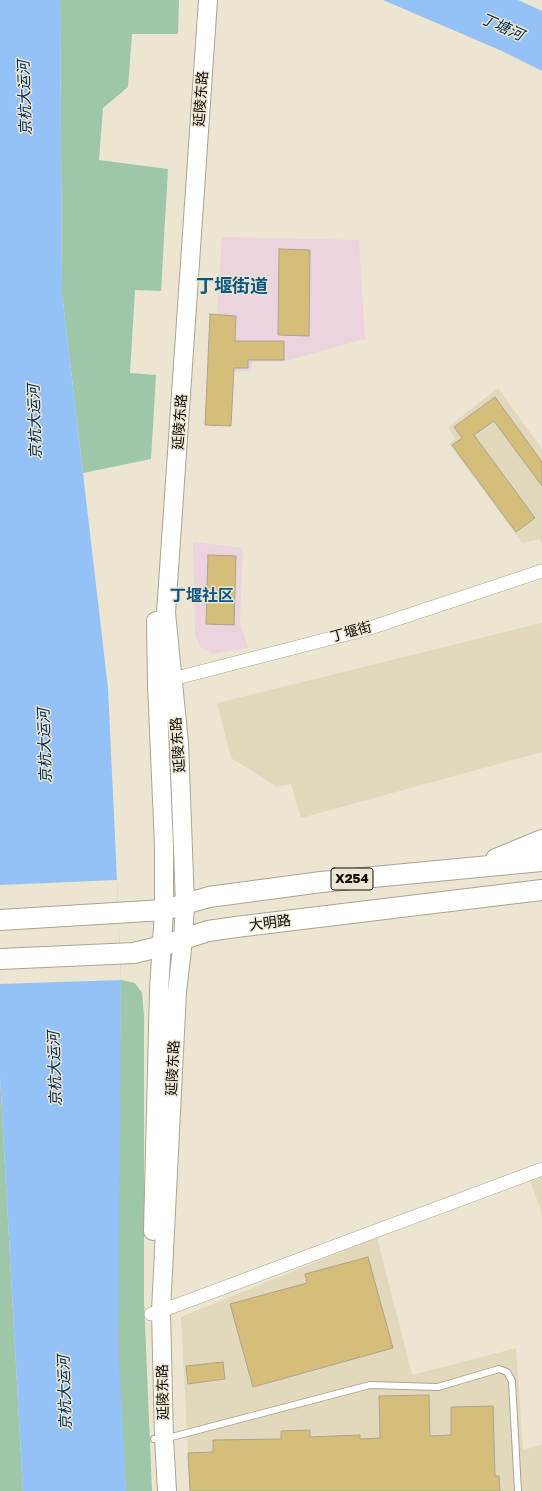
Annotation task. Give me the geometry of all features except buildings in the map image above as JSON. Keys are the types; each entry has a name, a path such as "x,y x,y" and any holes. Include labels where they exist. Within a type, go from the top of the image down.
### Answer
{"main road":[{"name":"延陵东路","path":"156,1312 177,992 183,940 185,904 179,743 165,681 156,571 182,253 198,0"},
{"name":"延陵东路","path":"156,1491 159,1439 156,1312 159,990 164,910 166,613 208,0"},
{"path":"478,867 542,840"},
{"name":"X254","path":"0,920 164,910 209,897 320,882 542,861"},
{"name":"大明路","path":"0,959 134,953 183,940 208,931 538,892"},
{"name":"延陵东路","path":"159,1439 167,1491"}],"street":[{"name":"丁堰街","path":"165,681 367,629 542,571"},
{"path":"156,1312 542,1169"}],"lane":[{"path":"159,1439 370,1385 438,1388 499,1369 507,1372 512,1381 518,1491"}],"shaded area":[{"path":"222,237 359,240 365,339 282,362 252,362 251,372 233,371 236,316 217,314"},
{"path":"498,388 542,449 542,545 540,539 522,543 449,444 455,439 448,427"},
{"path":"193,542 243,548 240,622 248,648 212,654 200,647 195,635"},
{"path":"542,623 542,752 301,818 291,784 277,787 231,758 217,703"},
{"path":"542,1175 542,1214 530,1180"},
{"path":"377,1237 412,1375 516,1348 523,1450 542,1444 542,1491 190,1491 181,1317"}],"green space":[{"path":"60,0 179,0 178,34 132,34 128,87 103,108 99,160 168,169 161,291 135,290 130,373 156,375 151,459 83,473 62,293"},
{"path":"121,980 135,983 142,993 144,1015 144,1300 152,1491 126,1491 115,1343"},
{"path":"0,1076 23,1491 0,1491"}],"water":[{"name":"京杭大运河","path":"0,0 60,0 62,293 108,688 117,880 121,980 118,1346 126,1491 23,1491 0,1076"},
{"name":"丁塘河","path":"383,0 518,0 542,11 542,71 502,51"}],"pier":[{"path":"117,880 121,980 0,984 0,885"}],"district":[{"name":"丁堰街道","path":"232,286"},
{"name":"丁堰社区","path":"202,596"}]}
